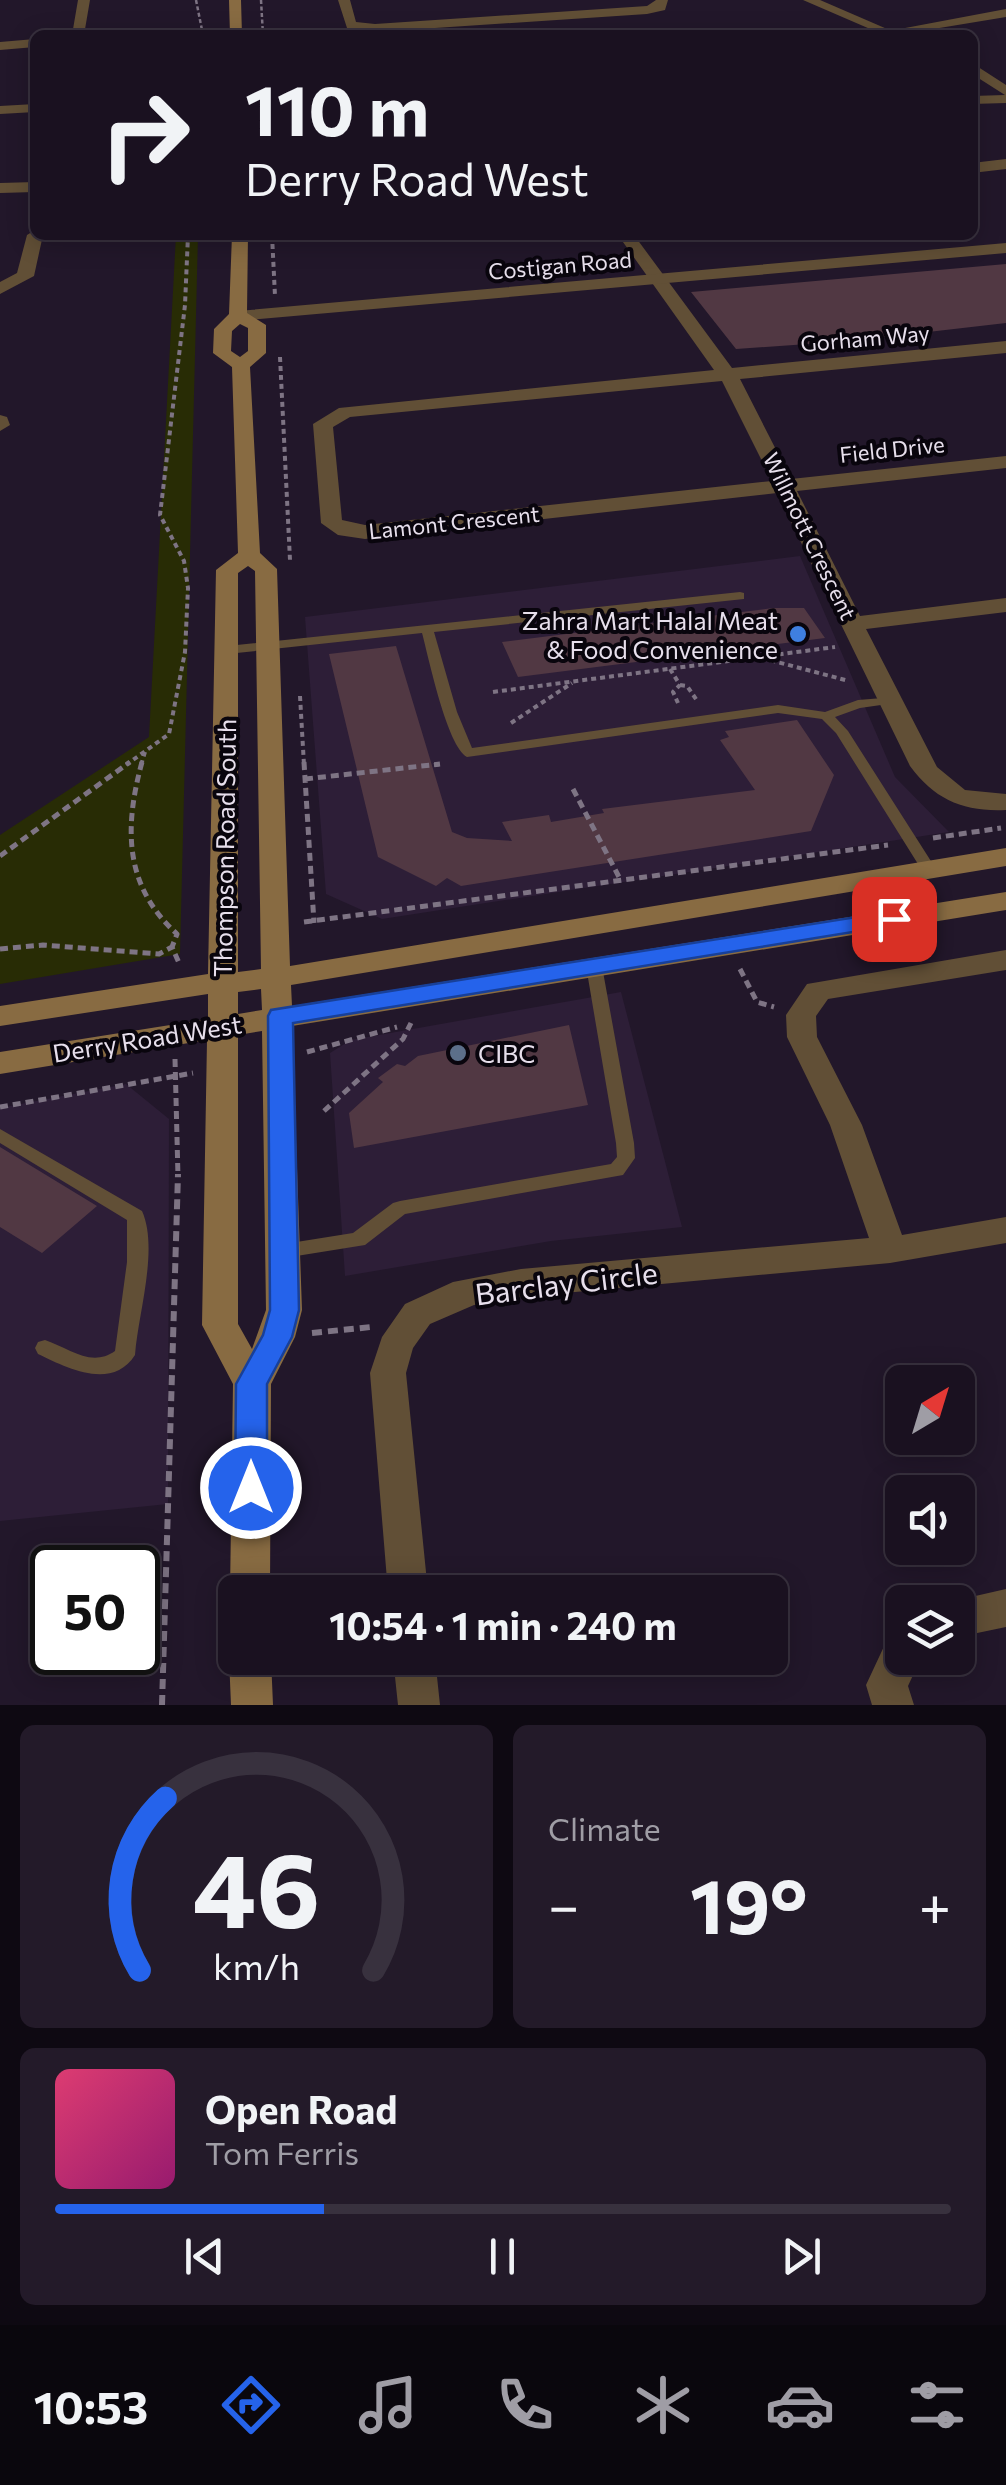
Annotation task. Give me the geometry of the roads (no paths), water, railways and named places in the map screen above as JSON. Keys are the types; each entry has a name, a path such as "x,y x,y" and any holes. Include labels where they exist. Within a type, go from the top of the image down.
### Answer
{"main road":[{"path":"235,0 236,30"},
{"name":"Thompson Road South","path":"240,240 238,316 222,329 222,352 241,365"},
{"name":"Thompson Road South","path":"238,316 257,325 258,353 241,365"},
{"name":"Thompson Road South","path":"241,365 249,555"},
{"name":"Thompson Road South","path":"249,555 266,568 284,1252 284,1310 277,1337 252,1384 250,1575"},
{"name":"Thompson Road South","path":"249,555 227,570 220,1325 252,1384"},
{"name":"Derry Road West","path":"0,1016 180,988 276,978 1006,857"},
{"name":"Derry Road West","path":"0,1063 1006,901"},
{"path":"251,1675 252,1705"}],"street":[{"path":"79,30 84,0"},
{"path":"344,0 348,22 365,28 648,10 661,8 662,0"},
{"path":"809,0 877,30"},
{"path":"908,30 1006,12"},
{"path":"0,46 30,44"},
{"path":"978,71 1006,90"},
{"path":"978,100 1006,99"},
{"path":"0,110 30,108"},
{"path":"978,167 1006,164"},
{"path":"0,188 30,188"},
{"path":"0,289 25,276 35,240"},
{"name":"Willmott Crescent","path":"630,240 728,373 919,761 942,790 968,802 1006,802"},
{"name":"Costigan Road","path":"238,316 1006,248"},
{"name":"Gorham Way","path":"728,373 1006,347"},
{"name":"Lamont Crescent","path":"728,373 336,416 324,424 332,522 346,530 365,532 784,487"},
{"name":"Field Drive","path":"784,487 1006,462"},
{"path":"854,624 1006,605"},
{"path":"890,1250 846,1125 802,1037 801,1015 818,991 1006,960"},
{"name":"Barclay Circle","path":"406,1575 388,1374 392,1343 404,1324 426,1306 466,1293 521,1283 890,1250 1006,1230"},
{"path":"975,1614 1006,1608"},
{"path":"416,1675 419,1705"},
{"path":"892,1675 886,1686 893,1705"}],"lane":[{"path":"227,650 428,632 740,596"},
{"path":"428,632 450,712 467,753 778,709 826,716 858,704 890,700"},
{"path":"826,716 841,731 928,869"},
{"path":"284,1252 358,1240 400,1208 618,1170 626,1158 625,1142 594,966"},
{"path":"0,1136 136,1216 141,1230 126,1316 125,1355 112,1366 88,1369 45,1348"}],"place":[{"name":"Zahra Mart Halal Meat & Food Convenience","path":"798,634"},
{"name":"CIBC","path":"458,1053"}]}
